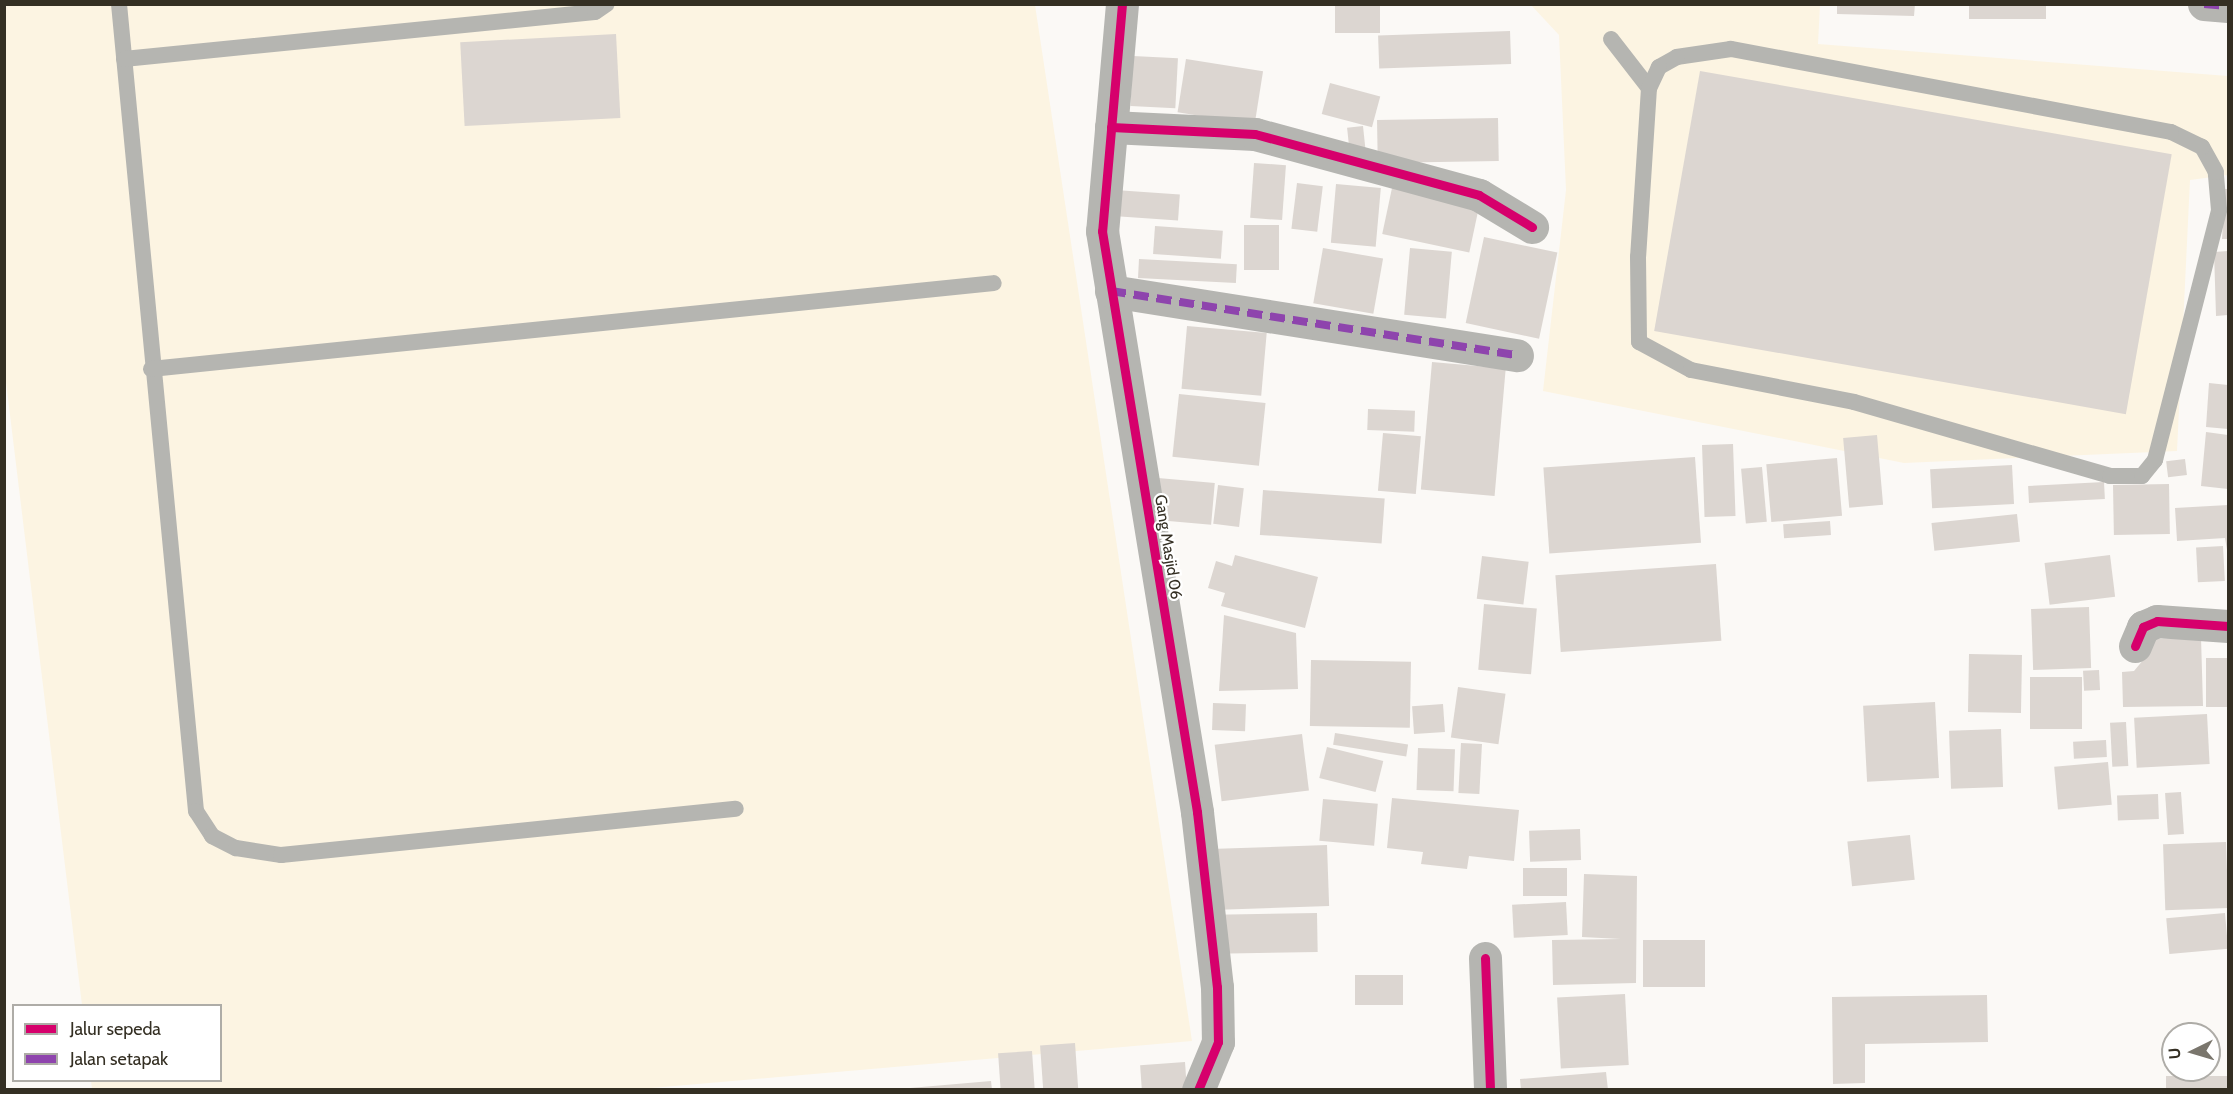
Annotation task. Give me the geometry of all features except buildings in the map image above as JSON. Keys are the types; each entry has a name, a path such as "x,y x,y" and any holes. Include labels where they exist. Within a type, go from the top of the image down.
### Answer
{"street":[{"name":"Gang Masjid 06","path":"1122,4 1102,197 1111,291 1197,812 1216,987 1218,1042 1198,1089"},
{"path":"2204,4 2229,6"},
{"path":"1111,127 1255,134 1479,195 1532,227"},
{"path":"1111,291 1517,355"},
{"path":"2135,646 2143,627 2157,621 2229,626"},
{"path":"1485,958 1490,1089"}],"lane":[{"path":"118,4 151,369 196,811 213,836 236,848 281,855 736,809"},
{"path":"124,59 595,12 607,4"},
{"path":"1611,39 1649,88 1636,332 1639,342 1655,354 1691,370 1854,402 2110,476 2142,476 2155,460 2218,210 2216,172 2202,147 2171,132 1731,49 1677,57 1659,67 1649,88"},
{"path":"151,369 994,283"}],"shaded area":[{"path":"5,5 1035,5 1192,1041 640,1089 92,1089 91,1082 222,1082 222,1004 82,1004 5,374"},
{"path":"1531,5 1820,5 1818,44 2228,76 2228,175 2190,180 2177,451 1904,463 1543,391 1566,190 1559,35"}],"marked path":[{"path":"2204,4 2228,6"},
{"path":"1111,291 1517,355"}],"cycle path":[{"path":"1122,4 1102,231 1197,812 1217,987 1218,1042 1198,1090"},
{"path":"1111,127 1255,134 1479,195 1532,227"},
{"path":"2135,646 2143,627 2157,621 2228,626"},
{"path":"1485,958 1490,1090"}]}
